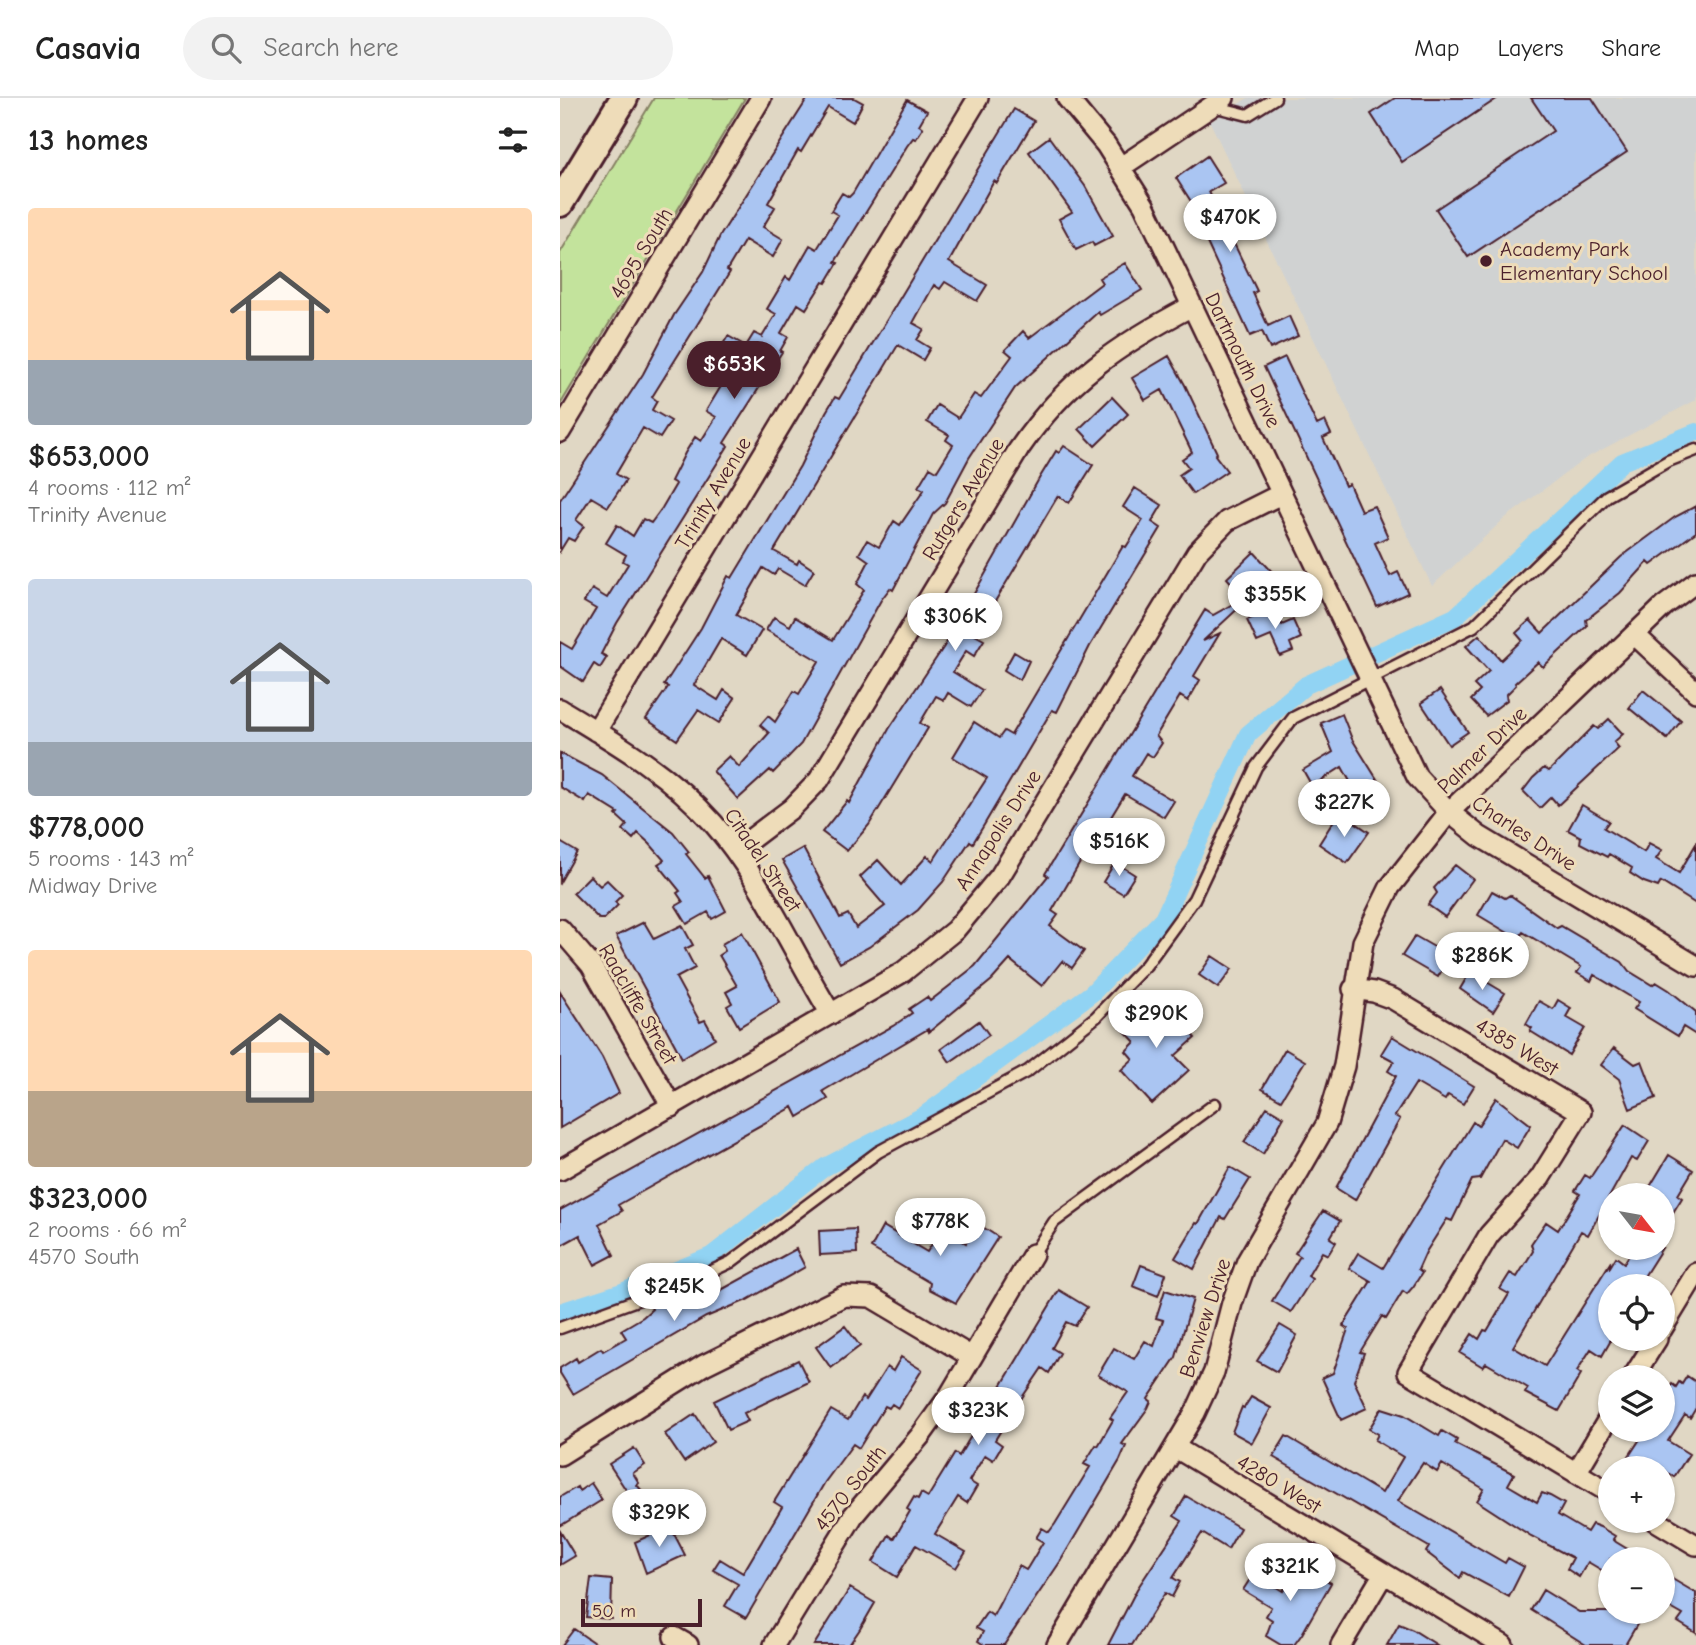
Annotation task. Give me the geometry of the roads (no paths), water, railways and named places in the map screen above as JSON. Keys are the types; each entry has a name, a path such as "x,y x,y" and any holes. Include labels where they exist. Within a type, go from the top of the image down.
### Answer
{"main road":[{"path":"560,203 624,98"}],"street":[{"name":"4695 South","path":"560,432 761,98"},
{"name":"Trinity Avenue","path":"596,731 978,98"},
{"name":"Dartmouth Drive","path":"1067,98 1121,167 1144,205 1356,654"},
{"path":"1121,167 1218,102"},
{"name":"Rutgers Avenue","path":"735,851 792,808 819,780 1019,449 1048,410 1100,360 1137,335 1192,306"},
{"name":"Annapolis Drive","path":"560,1170 808,1030 904,972 938,946 972,912 1000,876 1202,546 1227,520 1281,494"},
{"name":"Palmer Drive","path":"1353,989 1363,942 1374,916 1411,857 1449,812 1664,606 1696,582"},
{"path":"1635,635 1696,692"},
{"name":"Charles Drive","path":"1356,654 1409,764 1449,812 1485,840 1696,966"},
{"name":"Citadel Street","path":"560,709 649,765 687,797 735,851 831,1014"},
{"name":"Radcliffe Street","path":"560,929 591,965 672,1107"},
{"name":"4385 West","path":"1353,989 1374,992 1393,999 1581,1112 1540,1178 1489,1235 1408,1371 1576,1473"},
{"name":"Benview Drive","path":"1057,1645 1176,1448 1214,1372 1231,1303 1247,1261 1316,1144 1334,1105 1343,1066 1353,989"},
{"name":"4570 South","path":"774,1645 849,1522 925,1429 972,1357 1033,1254"},
{"path":"1675,1308 1696,1273"},
{"path":"560,1455 693,1372 844,1296 871,1297 972,1357"},
{"path":"1598,1436 1576,1473 1598,1486"},
{"name":"4280 West","path":"1176,1448 1503,1645"},
{"path":"1675,1532 1696,1545"},
{"path":"1341,1645 1384,1573"}],"lane":[{"path":"1218,102 1248,115 1275,98"},
{"path":"560,1328 697,1279 731,1262 878,1152 1028,1070 1096,1017 1146,965 1194,899 1256,767 1293,718 1367,676 1474,626 1607,496 1668,461 1696,450"},
{"path":"1033,1254 1054,1222 1215,1104"}],"waterway":[{"path":"560,1312 622,1292 711,1256 825,1167 923,1116 1092,993 1163,919 1248,734 1306,685 1455,617 1622,462 1696,432"}],"place":[{"name":"Academy Park Elementary School","path":"1486,261"}]}
